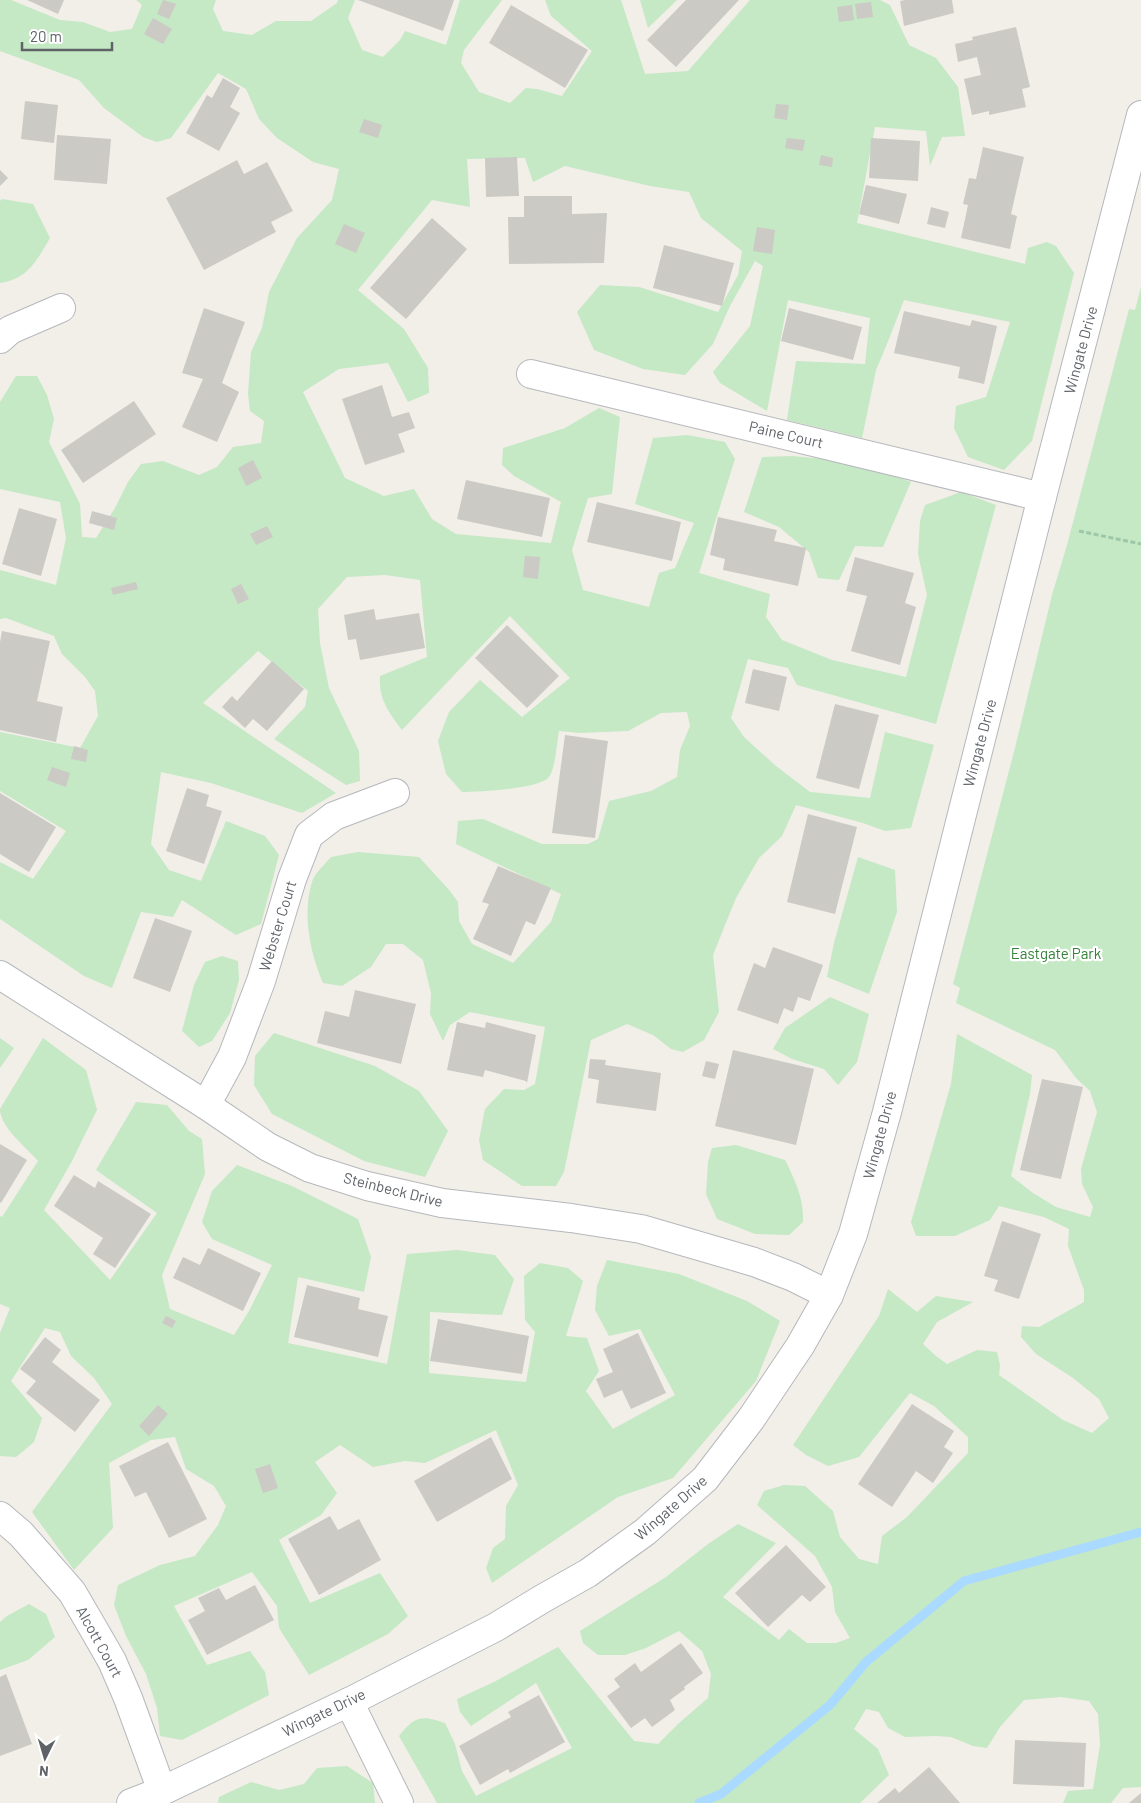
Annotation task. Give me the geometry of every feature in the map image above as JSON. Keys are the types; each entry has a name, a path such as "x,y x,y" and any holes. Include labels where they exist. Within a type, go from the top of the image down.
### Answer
{"street":[{"name":"Wingate Drive","path":"131,1803 162,1791 349,1702 496,1627 588,1573 645,1532 705,1479 751,1419 800,1346 829,1295 853,1234 887,1112 1042,497 1141,115"},
{"path":"0,340 10,330 61,308"},
{"name":"Paine Court","path":"530,374 1042,497"},
{"name":"Webster Court","path":"206,1105 232,1057 258,989 292,879 309,835 334,816 395,793"},
{"name":"Steinbeck Drive","path":"0,975 206,1105 268,1147 310,1168 367,1186 442,1203 571,1218 640,1229 754,1262 793,1277 829,1295"},
{"name":"Alcott Court","path":"0,1516 21,1534 72,1592 116,1670 162,1791"},
{"path":"349,1702 399,1803"}],"path":[{"path":"1079,531 1141,544"}],"green space":[{"path":"0,0 11,0 60,20 83,22 110,32 132,29 142,5 136,0 216,0 213,9 223,31 252,35 276,21 311,21 337,3 338,0 355,0 348,18 362,50 383,57 400,40 405,31 446,45 460,0 502,0 464,50 461,63 479,92 510,103 526,88 562,96 592,51 551,16 545,0 621,0 645,74 688,71 750,0 880,0 890,5 909,45 936,58 958,87 965,136 942,137 930,166 926,131 875,127 857,223 1025,264 1028,248 1047,242 1056,246 1074,273 1032,441 1004,470 968,457 954,428 956,406 986,397 1010,322 904,300 876,370 862,438 787,420 796,361 865,364 870,318 788,300 767,411 720,383 713,372 750,326 763,266 755,261 730,306 713,344 685,375 643,369 594,350 577,312 600,285 639,287 718,312 738,275 742,251 701,218 689,192 650,186 565,166 533,182 525,158 467,159 470,207 432,200 358,290 404,329 428,368 429,393 408,402 388,363 339,369 303,392 345,478 384,496 414,489 432,519 456,534 551,543 561,502 514,476 502,465 503,448 565,428 599,408 620,417 612,494 588,498 572,550 583,590 649,607 659,573 675,568 694,523 635,504 653,438 687,435 725,442 735,459 699,573 770,594 766,617 782,640 832,660 906,677 927,595 918,554 920,521 925,505 961,492 996,505 936,724 797,685 788,668 748,659 731,718 744,737 776,766 810,792 870,798 885,732 934,745 911,828 885,831 863,823 796,805 782,836 759,858 736,898 713,955 719,1012 704,1040 683,1052 671,1049 653,1035 627,1024 591,1040 564,1172 556,1186 522,1186 483,1160 479,1140 485,1109 504,1089 524,1090 535,1084 545,1027 470,1012 450,1025 443,1041 430,1014 431,993 423,960 403,944 386,944 371,967 342,986 323,983 314,959 309,933 308,907 312,882 317,872 331,857 358,852 419,857 458,902 459,921 472,944 513,963 551,922 561,894 456,844 458,821 483,819 542,844 588,844 598,839 609,801 651,791 677,777 680,750 690,726 687,712 661,713 628,731 580,733 559,731 553,768 549,777 543,781 508,789 462,792 446,774 438,741 449,712 480,680 522,717 570,678 510,616 402,730 383,698 380,676 427,657 420,580 385,575 347,577 318,609 320,643 329,688 359,751 360,781 346,785 274,739 305,707 308,691 258,651 203,703 336,793 302,813 211,783 161,772 151,844 169,870 201,881 226,821 265,836 279,855 261,924 236,935 182,900 173,917 141,912 112,988 84,976 0,919 0,862 33,879 66,831 0,791 0,732 80,748 98,716 95,691 85,677 62,654 54,636 6,618 0,619 0,570 56,585 66,538 60,502 0,489 0,402 16,376 37,376 47,395 54,419 49,442 80,504 82,537 96,538 115,508 128,482 141,464 163,461 199,475 217,467 233,447 261,443 264,421 250,411 248,394 251,352 262,328 269,292 297,238 332,200 339,169 313,162 277,138 259,119 246,89 218,73 171,138 157,142 143,137 104,108 79,80 0,51"},
{"path":"640,0 677,0 648,28"},
{"path":"2,199 33,204 50,238 36,261 25,273 10,281 0,283 0,201"},
{"name":"Eastgate Park","path":"1141,287 1141,1787 1123,1788 1111,1803 1063,1803 1068,1791 1093,1789 1100,1745 1098,1714 1089,1701 1061,1697 1024,1700 1000,1727 987,1748 973,1746 951,1737 905,1737 888,1728 879,1712 866,1709 854,1729 878,1749 889,1775 860,1803 437,1803 399,1736 414,1721 424,1718 445,1723 455,1744 462,1771 476,1796 572,1748 536,1683 471,1726 460,1712 457,1699 494,1682 558,1647 634,1741 658,1744 708,1698 711,1674 702,1651 679,1631 646,1648 625,1655 598,1655 583,1643 580,1631 666,1577 708,1544 738,1524 776,1543 723,1597 779,1640 789,1629 807,1643 836,1643 850,1638 835,1612 832,1587 815,1556 757,1505 764,1491 784,1485 805,1486 833,1511 840,1537 859,1559 878,1564 882,1536 907,1517 968,1453 968,1437 934,1406 910,1393 859,1457 828,1466 806,1455 793,1445 879,1316 888,1289 917,1312 936,1296 973,1302 937,1322 923,1344 947,1364 977,1350 997,1352 1000,1365 999,1375 1063,1420 1092,1433 1109,1418 1099,1399 1073,1378 1036,1354 1021,1337 1022,1326 1039,1327 1084,1302 1084,1290 1068,1246 1069,1229 1044,1217 999,1206 990,1220 955,1236 916,1236 911,1222 951,1084 957,1034 1032,1075 1030,1094 1011,1176 1033,1193 1056,1207 1090,1217 1093,1207 1082,1184 1081,1169 1097,1112 1090,1091 1076,1078 1055,1050 956,1003 960,988 953,984 1015,748 1052,595 1129,309 1135,310"},
{"path":"792,456 856,462 911,482 883,547 855,546 839,580 818,578 809,552 779,527 744,512 762,457"},
{"path":"858,857 895,870 897,912 869,994 827,977 834,943"},
{"path":"222,956 238,961 239,980 230,1013 212,1041 199,1047 182,1031 194,985 205,962"},
{"path":"830,997 869,1014 857,1062 838,1085 824,1069 792,1059 773,1049 785,1028"},
{"path":"274,1033 375,1066 419,1091 448,1131 425,1177 364,1161 272,1114 254,1085 255,1056"},
{"path":"0,1038 14,1048 0,1068"},
{"path":"43,1038 86,1070 97,1110 72,1161 44,1210 110,1280 157,1213 96,1170 136,1102 167,1105 189,1131 202,1139 205,1174 162,1275 170,1309 234,1335 249,1311 272,1265 212,1239 202,1222 212,1191 237,1165 292,1186 358,1219 371,1257 364,1292 298,1277 288,1343 387,1364 407,1254 457,1250 495,1255 514,1279 502,1315 430,1312 429,1373 526,1382 535,1332 525,1320 524,1276 540,1263 568,1268 583,1281 566,1336 587,1338 599,1371 586,1391 613,1429 675,1395 640,1329 609,1336 595,1310 597,1286 607,1260 679,1274 747,1301 780,1321 756,1381 673,1478 618,1497 492,1583 486,1568 493,1548 505,1539 506,1506 518,1485 496,1430 425,1463 405,1461 373,1467 340,1445 315,1462 337,1493 321,1515 279,1540 310,1603 380,1573 408,1616 388,1634 309,1675 279,1628 277,1606 252,1572 174,1606 207,1665 250,1651 265,1672 269,1695 182,1740 160,1736 157,1708 146,1674 126,1636 114,1605 118,1585 160,1565 195,1556 218,1525 226,1506 214,1486 186,1469 175,1437 151,1440 109,1463 113,1528 74,1570 32,1512 112,1404 94,1378 71,1356 60,1332 45,1328 11,1381 42,1418 34,1442 16,1457 0,1456 0,1333 10,1308 0,1304 0,1216 2,1217 38,1161 9,1130 1,1116 0,1109"},
{"path":"736,1145 785,1160 798,1190 803,1214 803,1222 789,1235 755,1234 717,1219 706,1194 708,1162 712,1148"},
{"path":"29,1604 46,1614 55,1637 28,1660 0,1670 0,1622"},
{"path":"347,1766 373,1783 375,1803 218,1803 219,1797 251,1782 279,1790 304,1784 317,1768"}],"building":[{"path":"27,0 64,0 58,14"},
{"path":"163,0 176,4 169,19 157,14"},
{"path":"358,0 454,0 443,31"},
{"path":"686,0 739,0 676,67 647,40"},
{"path":"952,0 954,13 904,26 900,1"},
{"path":"871,2 873,17 857,19 855,4"},
{"path":"511,5 588,50 565,88 489,43"},
{"path":"852,5 854,20 839,22 837,7"},
{"path":"153,18 172,29 163,44 144,34"},
{"path":"1016,27 1030,87 1022,89 1026,107 989,115 989,111 972,115 964,79 981,75 977,57 958,62 955,44 973,40 972,37"},
{"path":"223,78 240,88 230,107 240,113 219,151 186,133 207,95 212,98"},
{"path":"25,101 58,105 54,143 21,139"},
{"path":"776,104 789,105 787,120 774,118"},
{"path":"364,119 382,125 378,138 359,132"},
{"path":"57,135 111,139 107,184 54,180"},
{"path":"787,138 805,140 803,151 785,148"},
{"path":"871,138 920,141 918,181 869,178"},
{"path":"983,147 1024,157 1011,214 1017,216 1010,249 961,238 968,205 963,204 969,178 976,179"},
{"path":"821,155 833,158 832,167 819,165"},
{"path":"517,157 519,196 486,197 485,158"},
{"path":"237,160 244,174 267,162 293,211 271,222 276,232 204,270 166,198"},
{"path":"0,170 8,178 0,186"},
{"path":"866,185 907,194 899,224 859,214"},
{"path":"524,196 572,196 572,214 607,213 604,263 509,264 508,217 524,217"},
{"path":"931,207 949,212 945,228 927,224"},
{"path":"432,218 467,249 406,319 370,288"},
{"path":"344,224 365,233 356,253 335,244"},
{"path":"757,227 775,230 772,254 753,251"},
{"path":"664,245 734,263 722,306 653,288"},
{"path":"204,308 245,322 222,383 239,392 217,442 182,427 203,379 182,373"},
{"path":"789,308 862,327 853,360 781,341"},
{"path":"904,311 970,326 972,320 997,326 984,384 958,378 960,367 894,353"},
{"path":"382,385 392,417 409,412 415,428 398,434 405,452 365,465 342,399"},
{"path":"134,401 156,434 83,483 61,450"},
{"path":"253,460 262,478 246,486 238,468"},
{"path":"466,480 550,498 542,537 457,519"},
{"path":"597,502 681,522 672,561 587,542"},
{"path":"19,508 57,519 41,576 2,564"},
{"path":"92,511 117,518 114,530 89,523"},
{"path":"718,517 777,530 774,541 806,548 798,586 723,570 725,559 710,555"},
{"path":"267,526 273,537 256,545 250,534"},
{"path":"525,556 540,557 538,579 523,577"},
{"path":"855,557 914,573 905,603 916,607 900,665 851,651 867,596 846,591"},
{"path":"136,582 138,589 113,595 111,588"},
{"path":"241,584 249,599 238,604 231,589"},
{"path":"374,609 376,620 419,613 425,648 360,660 356,639 348,640 344,615"},
{"path":"507,625 559,676 527,708 475,658"},
{"path":"2,631 50,641 37,701 63,707 56,742 0,730 0,642"},
{"path":"272,661 304,689 267,731 253,719 245,728 222,707 232,696 237,701"},
{"path":"753,669 787,677 779,711 745,703"},
{"path":"835,704 879,715 859,789 816,778"},
{"path":"565,735 608,741 595,838 552,833"},
{"path":"74,746 88,750 86,762 71,759"},
{"path":"52,767 70,773 66,787 47,780"},
{"path":"187,788 209,795 206,806 222,811 204,864 166,851"},
{"path":"0,793 56,827 29,872 0,854"},
{"path":"808,814 857,827 835,914 787,902"},
{"path":"498,866 551,888 535,925 526,921 511,956 473,939 489,904 482,902"},
{"path":"155,918 192,931 170,992 133,978"},
{"path":"773,947 823,965 810,1001 798,997 793,1012 784,1008 778,1024 737,1010 754,963 765,968"},
{"path":"355,990 416,1004 401,1064 317,1043 325,1011 349,1017"},
{"path":"457,1022 485,1028 486,1022 536,1035 527,1083 526,1081 485,1070 483,1077 447,1070"},
{"path":"733,1050 814,1069 796,1145 715,1126"},
{"path":"590,1059 606,1060 605,1065 661,1073 656,1111 596,1103 599,1080 588,1078"},
{"path":"706,1061 719,1064 715,1079 702,1076"},
{"path":"1042,1079 1083,1087 1061,1179 1020,1170"},
{"path":"0,1144 27,1160 1,1203 0,1202"},
{"path":"74,1175 95,1188 98,1181 151,1214 115,1268 93,1254 103,1238 54,1206"},
{"path":"1002,1221 1041,1234 1019,1299 994,1291 998,1280 984,1276"},
{"path":"208,1248 261,1273 243,1311 173,1278 183,1257 200,1265"},
{"path":"307,1285 360,1298 358,1309 388,1316 378,1357 294,1337"},
{"path":"166,1316 176,1321 172,1328 162,1323"},
{"path":"438,1319 529,1336 522,1374 430,1361"},
{"path":"638,1333 666,1393 631,1409 622,1390 604,1398 596,1379 613,1372 603,1349"},
{"path":"45,1337 61,1350 52,1362 100,1400 75,1432 26,1393 36,1381 20,1369"},
{"path":"912,1404 954,1431 944,1447 953,1453 933,1483 916,1471 892,1507 858,1484"},
{"path":"158,1405 168,1414 149,1436 139,1426"},
{"path":"491,1437 512,1479 437,1522 414,1481"},
{"path":"168,1442 207,1519 169,1538 146,1492 135,1497 119,1466"},
{"path":"270,1464 278,1488 263,1493 255,1469"},
{"path":"330,1516 338,1530 359,1519 381,1560 319,1595 288,1539"},
{"path":"786,1545 826,1587 810,1602 802,1595 768,1627 735,1593"},
{"path":"255,1585 274,1620 207,1655 188,1620 205,1611 198,1598 219,1588 226,1600"},
{"path":"681,1643 703,1673 670,1700 675,1710 652,1727 645,1718 631,1728 607,1696 620,1687 614,1679 635,1663 641,1672"},
{"path":"6,1674 32,1744 0,1756 0,1677"},
{"path":"539,1695 565,1742 510,1773 508,1769 480,1785 459,1746 511,1717 508,1712"},
{"path":"1015,1740 1086,1743 1084,1787 1013,1784"},
{"path":"929,1767 960,1803 877,1803 895,1788 899,1793"},
{"path":"1141,1793 1141,1803 1129,1803"}],"waterway":[{"path":"699,1803 721,1794 830,1705 866,1662 964,1581 1141,1532"}]}
